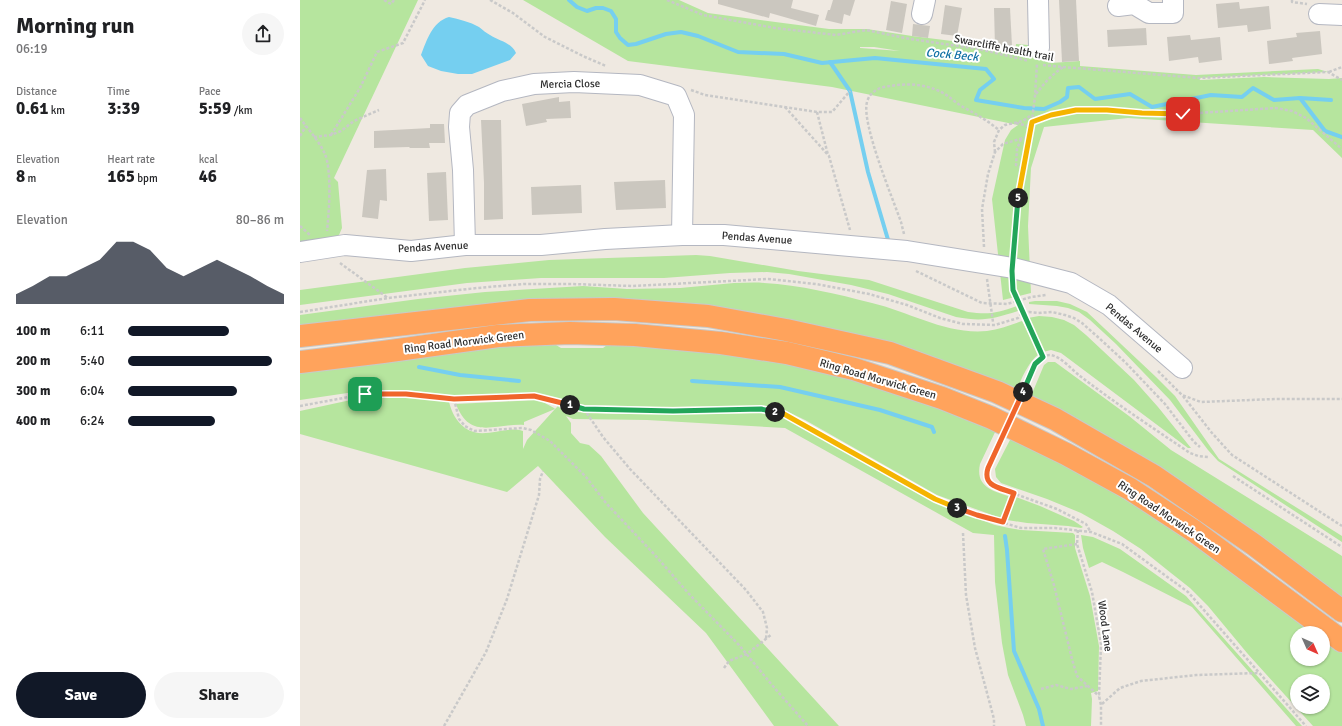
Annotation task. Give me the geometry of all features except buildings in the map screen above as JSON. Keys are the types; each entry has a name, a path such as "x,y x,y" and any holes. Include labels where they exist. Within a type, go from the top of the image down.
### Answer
{"highway":[{"path":"300,336 530,310 614,309 708,316 786,330 890,353 997,392 1055,419 1154,476 1253,544 1342,611"},
{"name":"Ring Road Morwick Green","path":"300,362 498,336 570,333 635,335 721,343 787,353 854,369 942,398 992,418 1073,457 1130,489 1194,531 1342,641"}],"street":[{"path":"1038,0 1038,56"},
{"path":"1118,6 1134,4 1149,13 1173,13 1172,0"},
{"path":"1319,14 1342,15"},
{"name":"Mercia Close","path":"465,245 463,170 459,127 460,113 467,105 502,91 534,84 574,82 640,85 676,96 684,115 682,235"},
{"name":"Pendas Avenue","path":"300,252 345,244 411,251 465,245 541,245 605,239 682,235 724,235 854,245 909,259 985,263 1012,268 1071,283 1109,305 1182,368"}],"path":[{"path":"384,0 392,4 394,0"},
{"path":"331,134 360,88 377,52 403,43 425,0"},
{"path":"490,0 513,13 545,37 611,68"},
{"name":"Swarcliffe health trail","path":"667,0 703,15 775,28 836,35 866,30 910,39 1038,56 1063,67 1199,78 1329,72 1342,67"},
{"path":"1038,56 1036,95 1017,205 1012,268 1013,290 1043,357"},
{"path":"1036,95 1043,84 1063,67"},
{"path":"1329,72 1342,80"},
{"path":"999,130 942,92 918,84 898,84 880,87 872,92 867,102 867,116 873,144 901,222 909,259 935,279 982,303 1006,304 1031,296 1050,294"},
{"path":"684,87 705,96 784,106 817,112 832,112 850,91"},
{"path":"784,106 828,156"},
{"path":"1032,122 1051,115 1076,110 1183,114 1274,108 1292,112 1306,118 1342,149"},
{"path":"314,137 341,131 354,121 379,110"},
{"path":"817,112 854,245"},
{"path":"996,152 994,142 999,130 1005,125 1022,121 1030,116"},
{"path":"300,118 325,154 328,170 330,202 326,248"},
{"path":"1016,123 1031,127"},
{"path":"300,136 306,126"},
{"path":"993,322 985,263 982,209 988,174 996,152 1003,144 1030,136"},
{"path":"1021,139 1017,149 1016,165 1024,168"},
{"path":"346,267 388,298"},
{"path":"300,312 388,298 524,284 632,286 768,279 816,284 869,294 906,305 940,318 963,324 995,325 1018,318 1023,314 1032,311 1038,313 1052,312 1065,315 1082,323 1126,363 1165,404 1194,442 1200,447"},
{"path":"1090,532 1086,524 1057,508 990,484 986,475 1035,364 1043,357 1051,355 1058,358 1080,376 1190,453 1208,457"},
{"path":"1157,370 1182,395 1212,433 1232,455 1342,526"},
{"path":"300,406 365,394 406,394 454,399 534,396 584,409 673,411 761,409 784,414 935,499 977,515 1021,528 1078,530 1090,532 1122,544 1188,592 1306,726"},
{"path":"1182,395 1202,402 1275,399 1342,399"},
{"path":"454,399 459,418 465,426 474,431 523,428 540,434 558,448 586,477 606,503 689,594 713,617 747,654 808,726"},
{"path":"584,409 603,437 630,469 746,590 763,612 767,628 766,639"},
{"path":"444,726 486,652 507,599 539,495 540,479 543,471"},
{"path":"1233,476 1342,547"},
{"path":"1003,522 1014,493"},
{"name":"Wood Lane","path":"1078,530 1077,544 1092,592 1101,644 1099,696 1102,726"},
{"path":"963,533 966,595 975,648 994,719 994,726"},
{"path":"1077,544 1043,549 1054,585 1077,676 1099,696"},
{"path":"724,668 729,661 747,654 772,634"},
{"path":"1101,705 1120,688 1141,681 1196,675 1259,673"},
{"path":"1041,689 1056,685 1071,689 1088,686"}],"green space":[{"path":"300,0 418,0 334,178 338,182 342,228 339,235 333,238 300,243"},
{"path":"523,0 679,0 708,13 829,29 867,29 976,44 1015,54 1016,44 1028,45 1027,57 1030,56 1051,63 1080,61 1080,66 1196,75 1318,69 1328,72 1199,78 1200,80 1264,77 1342,78 1342,158 1313,130 1128,118 1044,127 1031,168 1028,226 1031,293 1003,300 992,199 1005,140 1011,130 1018,125 832,87 628,61","holes":["874,47 900,51 860,48"]},
{"path":"696,255 798,271 869,280 968,312 993,313 1017,306 1018,311 987,319 965,319 888,294 851,285 789,274 767,272 664,278 541,278 467,283 300,305 300,290 465,268 549,260"},
{"path":"734,283 778,284 818,290 886,307 929,322 958,330 987,331 1022,321 1039,354 1031,362 1015,393 658,302 300,327 300,315 418,299 485,292 583,286 627,289 680,288"},
{"path":"1057,301 1070,304 1087,312 1175,396 1219,459 1342,536 1342,542 1218,461 1170,400 1116,344 1090,320 1079,312 1068,308 1029,304 1029,302"},
{"path":"1039,316 1064,320 1074,325 1086,335 1134,380 1191,448 1188,448 1061,353 1051,350 1043,352 1028,318"},
{"path":"613,341 780,360 897,390 997,428 980,464 979,472 980,478 987,487 998,493 1011,497 1003,519 937,495 805,420 784,410 769,406 655,407 585,405 530,394 467,397 405,390 361,391 300,400 300,368 551,342 561,348 603,348"},
{"path":"1048,362 1055,362 1129,416 1171,450 1342,556 1342,600 1031,396 1044,365"},
{"path":"360,398 418,398 449,402 457,420 465,428 472,432 486,433 508,430 523,431 523,449 527,440 558,406 562,410 577,412 618,414 760,413 781,416 805,428 928,499 956,511 995,525 1009,528 1073,533 1075,535 1075,548 1090,596 1099,646 1098,691 1091,693 1091,726 1026,726 1008,675 1002,643 995,582 994,535 973,533 785,428 647,420 573,419 566,416 571,423 571,433 580,443 589,445 601,456 643,513 839,726 774,726 706,633 605,537 538,466 507,492 300,434 300,411"},
{"path":"536,400 555,409 524,422 524,425 484,428 468,423 456,404"},
{"path":"1011,438 1091,479 1178,532 1306,626 1290,626 1290,666 1330,666 1330,644 1342,653 1342,726 1313,726 1302,714 1330,714 1330,674 1290,674 1290,701 1247,653 1208,606 1190,588 1141,549 1081,513 1001,483 996,477 995,469"},
{"path":"1016,497 1074,521 1083,527 1007,520"},
{"path":"1081,535 1093,537 1120,549 1186,596 1302,726 1296,726 1192,607 1102,562 1089,568"}],"water":[{"path":"449,17 479,27 511,46 516,53 510,60 472,74 458,74 441,71 428,66 421,55 426,43 434,27 443,19"}],"waterway":[{"name":"Cock Beck","path":"569,0 577,7 587,11 596,8 603,8 611,11 616,19 616,32 628,45 636,44 666,34 681,32 698,36 738,52 784,54 822,63 875,58 986,69 994,79 980,90 976,100 1024,108 1044,109 1067,97 1068,88 1079,87 1095,99 1130,94 1152,107 1211,95 1242,97 1253,88 1274,100 1300,98 1325,131 1342,137"},
{"path":"830,62 850,91 868,172 889,243"},
{"path":"1300,98 1331,100"},
{"path":"419,367 460,375 519,381"},
{"path":"692,381 780,387 880,410 932,427 934,432"},
{"path":"1005,536 1014,651 1039,709 1043,726"}],"route":[{"path":"365,394 406,394 454,399 534,396 584,409 673,411 761,409 784,414 935,499 977,515 1003,522 1014,493 993,486 988,481 986,475 1035,364 1043,357 1013,290 1012,271 1017,205 1032,122 1051,115 1076,110 1183,114"}]}
